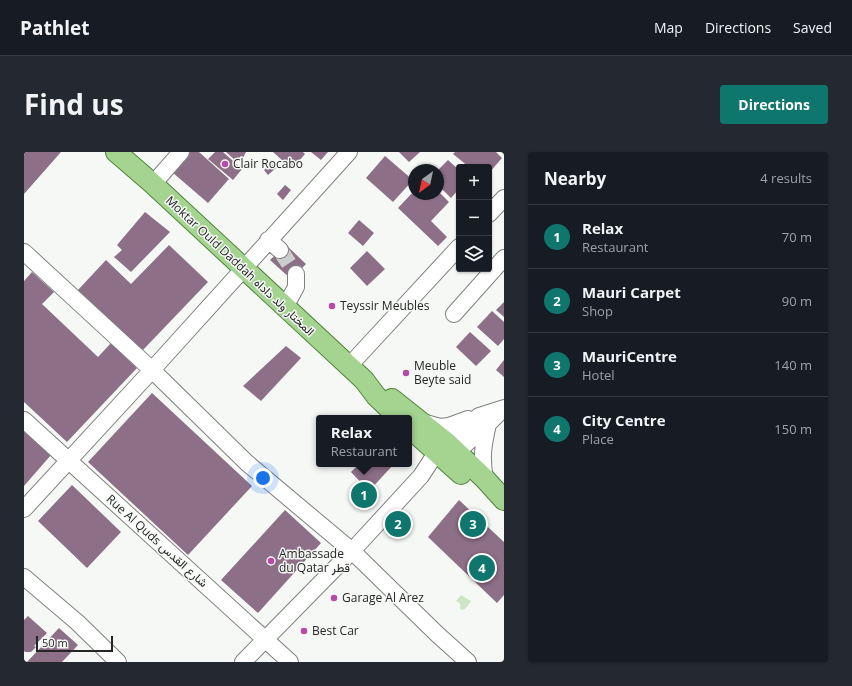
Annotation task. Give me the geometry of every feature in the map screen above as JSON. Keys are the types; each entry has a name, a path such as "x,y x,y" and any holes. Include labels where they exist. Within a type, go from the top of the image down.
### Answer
{"main road":[{"name":"Moktar Ould Daddah المختار ولد داداه","path":"116,152 153,184 364,380 389,397 406,415"},
{"name":"Moktar Ould Daddah المختار ولد داداه","path":"364,380 376,396 396,415"},
{"name":"Moktar Ould Daddah المختار ولد داداه","path":"416,425 446,452 495,504 503,499 485,479 446,452"}],"street":[{"path":"153,184 181,152"},
{"path":"24,509 152,370 243,268 274,245 349,152"},
{"path":"349,366 456,250"},
{"path":"24,252 152,370 247,463 352,551 437,634 468,662"},
{"path":"454,314 504,258"},
{"path":"285,307 296,287 296,274"},
{"path":"243,662 352,551 421,476 446,452 484,420 503,408"},
{"name":"Rue Al Quds شارع القدس","path":"24,420 290,662"},
{"path":"416,425 440,427 484,420"},
{"path":"484,420 482,462 485,479"},
{"path":"24,577 77,622 118,662"}],"shaded area":[{"path":"461,595 471,601 463,610 460,609 460,604 456,601"}],"building":[{"path":"24,152 61,152 24,194"},
{"path":"190,152 199,152 229,179 208,203 172,172"},
{"name":"Clair Rocabo","path":"215,152 223,152 242,169 233,180 208,159"},
{"path":"226,152 246,152 243,158 241,156 236,161"},
{"path":"273,152 303,152 305,154 292,169"},
{"path":"311,152 328,152 321,160"},
{"path":"399,152 420,152 409,162"},
{"path":"455,152 496,152 502,158 492,170 492,164 465,164 453,154"},
{"path":"385,156 408,176 408,186 393,202 366,178"},
{"path":"448,160 456,167 456,192 451,198 444,191 444,164"},
{"path":"271,163 276,168 268,175 264,170"},
{"name":"Clair Rocabo","path":"285,185 291,190 283,200 277,194"},
{"path":"408,197 408,200 444,200 444,197 449,202 431,221 447,237 438,246 398,208"},
{"path":"145,212 170,232 131,272 114,257 122,250 117,245"},
{"path":"359,220 374,233 363,246 348,233"},
{"path":"169,245 208,282 142,351 78,290 106,260 131,284"},
{"path":"286,245 306,264 291,279 270,260"},
{"path":"367,251 385,269 367,286 350,268"},
{"path":"32,272 54,292 42,304 98,357 111,343 137,368 67,442 24,402 24,281"},
{"path":"504,302 504,317 496,310"},
{"path":"492,311 504,322 504,339 498,346 477,327"},
{"path":"470,332 491,351 476,366 456,347"},
{"path":"286,346 301,358 261,401 243,386"},
{"path":"504,360 504,377 496,370"},
{"path":"152,393 252,486 188,555 88,462"},
{"path":"24,431 51,455 24,486"},
{"path":"356,467 391,467 369,491 351,472"},
{"path":"72,485 121,532 87,568 38,521"},
{"path":"459,500 504,542 504,595 497,603 428,537"},
{"name":"Ambassade du Qatar قطر","path":"285,510 321,543 258,613 221,580"},
{"path":"28,616 47,633 34,646 36,647 31,652 25,652 24,620"},
{"path":"59,628 78,645 62,662 27,662"}],"tunnel":[{"path":"280,250 296,274"}],"place":[{"name":"Clair Rocabo","path":"225,164"},
{"name":"Teyssir Meubles","path":"332,306"},
{"name":"Meuble Beyte said","path":"406,373"},
{"name":"Relax","path":"364,495"},
{"name":"Mauri Carpet","path":"398,524"},
{"name":"MauriCentre","path":"473,524"},
{"name":"Ambassade du Qatar قطر","path":"271,561"},
{"name":"City Centre","path":"482,568"},
{"name":"Garage Al Arez","path":"334,598"},
{"name":"Best Car","path":"304,631"}]}
